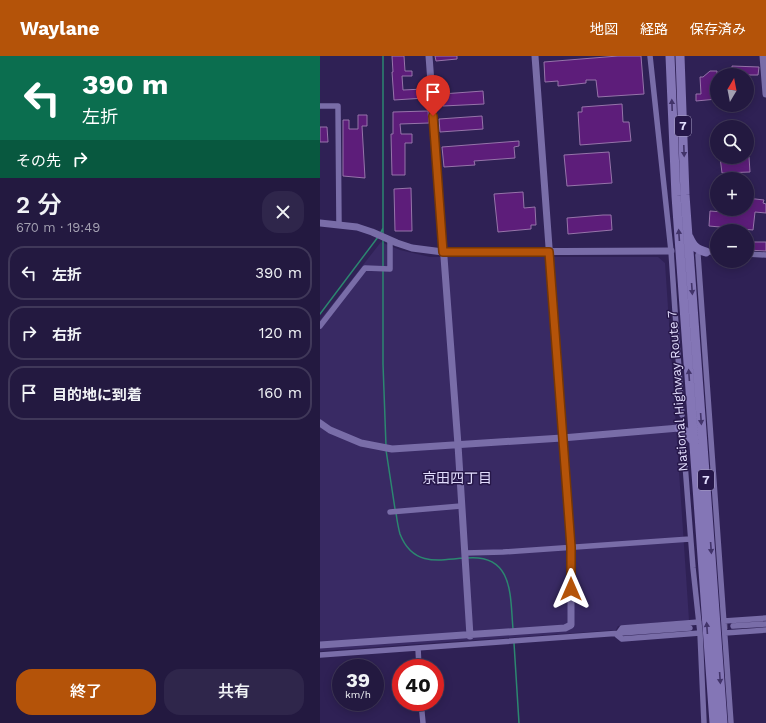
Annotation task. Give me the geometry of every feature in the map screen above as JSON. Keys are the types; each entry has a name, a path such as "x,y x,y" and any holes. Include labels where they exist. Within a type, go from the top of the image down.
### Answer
{"highway":[{"name":"National Highway Route 7","path":"670,56 676,196 714,723"},
{"name":"National Highway Route 7","path":"680,56 685,195 723,723"},
{"path":"688,236 693,246 702,254 694,260 691,267"},
{"path":"679,428 686,426 692,414"},
{"path":"679,428 690,436 694,442"}],"street":[{"path":"428,56 458,445 470,636"},
{"path":"320,645 470,636 565,628 571,625 571,547 535,56"},
{"path":"650,56 671,251 682,415"},
{"path":"763,56 766,94"},
{"path":"320,106 338,106 339,225"},
{"path":"320,223 356,227 412,248 443,252 671,251"},
{"path":"320,326 365,268 390,269 388,239"},
{"path":"710,253 702,254 731,723"},
{"path":"754,254 766,255"},
{"path":"320,423 330,430 361,443 392,448 562,438 679,428"},
{"path":"683,438 690,539 700,633 704,723"},
{"path":"390,512 461,506"},
{"path":"465,553 690,539"},
{"path":"724,621 766,618"},
{"path":"617,634 622,628 699,622"},
{"path":"733,626 766,624"},
{"path":"320,655 690,628"},
{"path":"725,633 766,630"},
{"path":"617,634 622,639 700,633"},
{"path":"418,648 419,659"},
{"path":"421,711 422,723"}],"shaded area":[{"path":"381,242 400,250 430,257 658,257 665,263 689,620 618,626 616,630 320,651 320,320"}],"building":[{"path":"392,56 404,56 405,71 412,71 412,76 402,76 403,90 424,89 425,98 394,100"},
{"path":"435,56 457,56 457,59 436,61"},
{"path":"618,56 641,56 644,94 598,97 596,80 586,80 586,83 558,86 558,81 545,82 544,62"},
{"path":"732,66 759,67 758,75 754,75 754,68 732,68"},
{"path":"710,71 710,100 696,101 696,94 701,94 700,77 703,77"},
{"path":"483,91 484,104 443,106 442,94"},
{"path":"622,104 623,122 629,122 631,141 580,145 578,112 582,112 582,107"},
{"path":"428,111 429,123 400,124 401,134 412,134 412,143 405,143 405,175 392,175 391,134 393,134 393,112"},
{"path":"358,115 367,115 367,126 362,126 365,178 343,176 343,120 349,120 349,129 358,129"},
{"path":"482,116 483,129 440,132 439,119"},
{"path":"320,127 327,127 328,142 320,142"},
{"path":"519,141 519,146 514,147 515,158 474,161 475,165 444,167 442,147"},
{"path":"609,152 612,183 567,186 564,155"},
{"path":"721,164 749,164 750,172 722,172"},
{"path":"411,188 412,231 395,231 394,189"},
{"path":"523,192 524,208 535,207 536,225 531,225 531,229 498,232 494,194"},
{"path":"754,199 764,200 763,203 766,204 766,213 755,212 754,224 710,224 709,226 710,211 710,216 754,216"},
{"path":"611,215 612,230 568,234 567,218"},
{"path":"754,242 766,242 766,251 754,250"}],"waterway":[{"path":"380,234 383,228 383,56"},
{"path":"383,228 383,234"},
{"path":"320,314 378,237"},
{"path":"383,240 383,364 386,446"},
{"path":"386,450 395,509"},
{"path":"396,513 400,534 405,544 418,556 434,560 463,558"},
{"path":"467,558 482,559 494,563 501,570 510,591 513,629"},
{"path":"514,643 519,723"}],"tunnel":[{"path":"714,627 733,626"}],"district":[{"name":"京田四丁目","path":"457,478"}],"route":[{"path":"433,116 443,252 549,252 571,547 571,589"}]}
